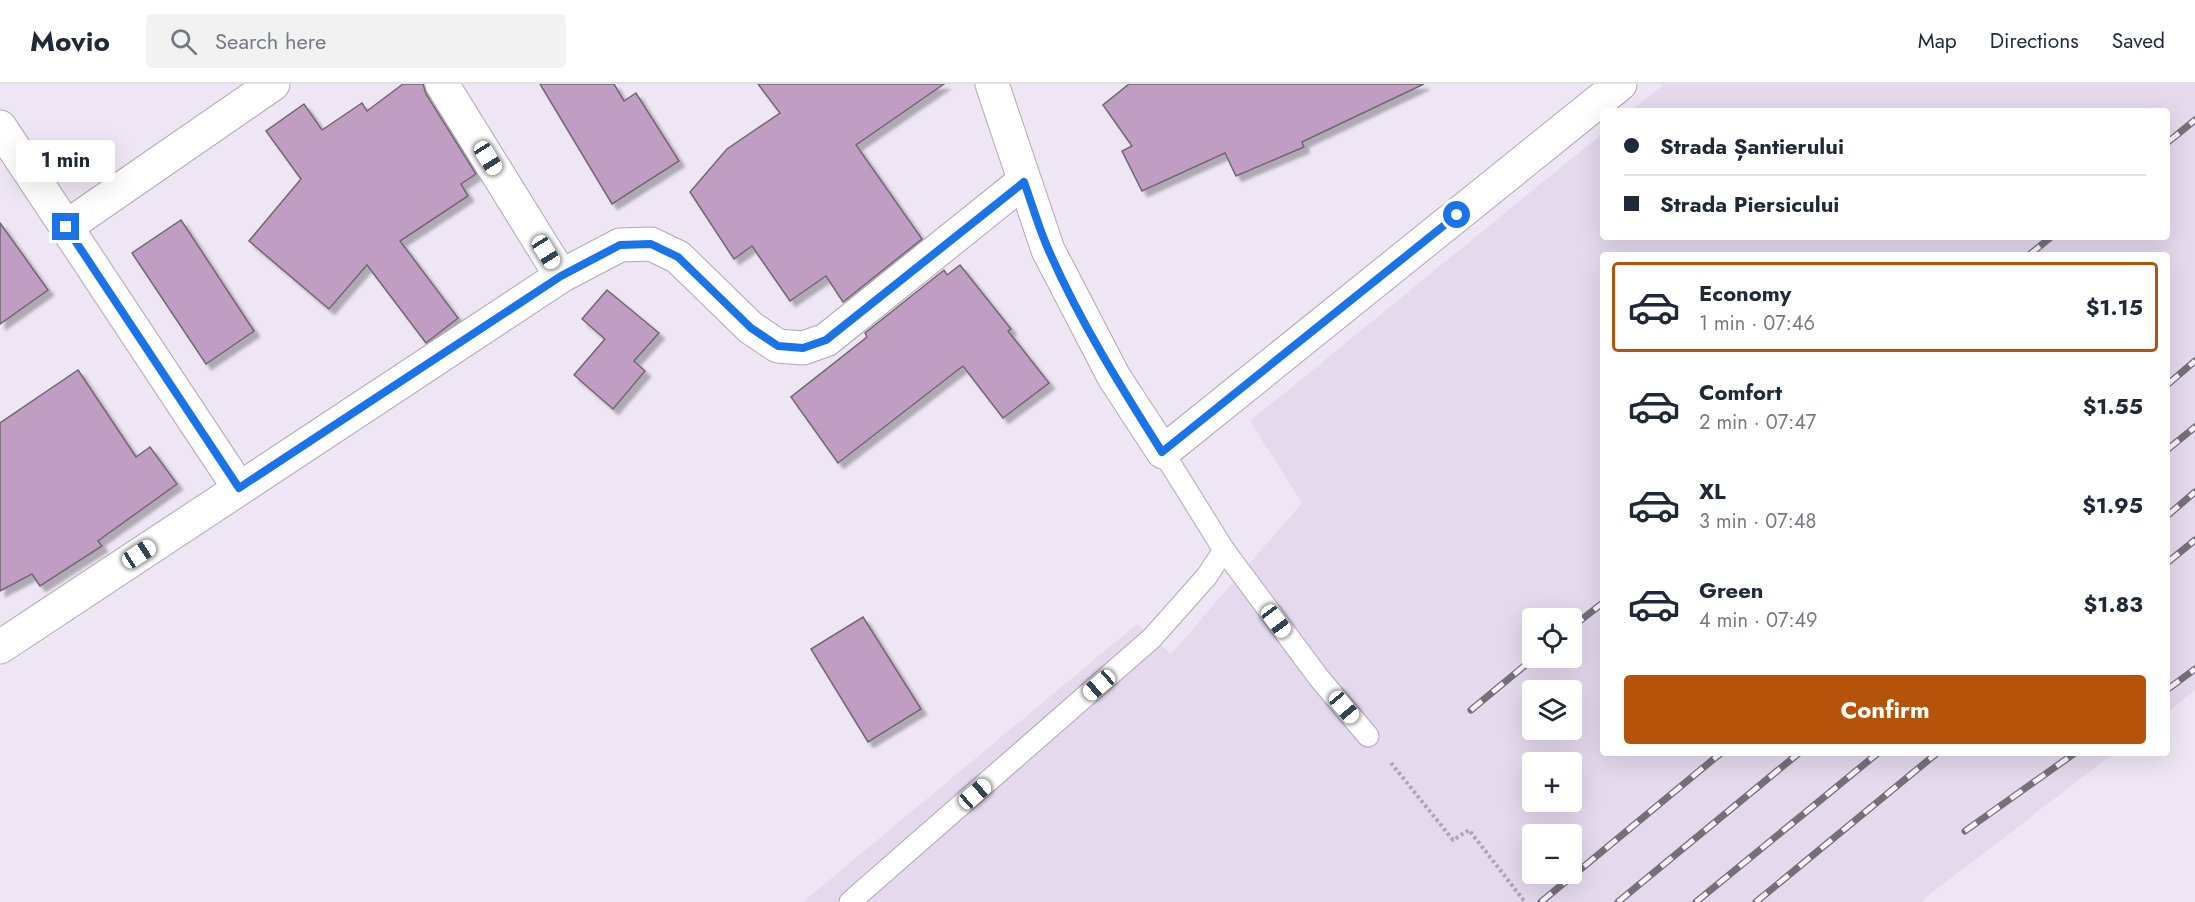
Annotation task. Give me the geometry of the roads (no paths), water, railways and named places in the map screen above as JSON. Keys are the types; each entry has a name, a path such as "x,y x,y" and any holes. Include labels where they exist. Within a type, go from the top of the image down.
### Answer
{"street":[{"path":"66,227 273,84"},
{"path":"442,84 561,276"},
{"path":"992,84 1048,250 1114,377 1162,452 1620,84"},
{"path":"0,127 239,488"},
{"path":"0,647 561,276 620,245 651,244 678,257 751,328 778,346 803,348 826,340 1024,182"}],"lane":[{"path":"1162,452 1224,550 1319,678 1368,736"},
{"path":"850,902 1152,638 1208,576 1224,550"}],"railway":[{"path":"2170,140 2195,120"},
{"path":"2033,252 2047,240"},
{"path":"2170,382 2195,361"},
{"path":"2170,447 2195,427"},
{"path":"2170,513 2195,492"},
{"path":"2170,560 2195,540"},
{"path":"1582,619 1600,605"},
{"path":"1471,710 1522,668"},
{"path":"2170,688 2195,669"},
{"path":"1541,902 1717,756"},
{"path":"1618,902 1795,756"},
{"path":"1696,902 1874,756"},
{"path":"1756,902 1933,756"},
{"path":"1965,831 2071,756"}]}
